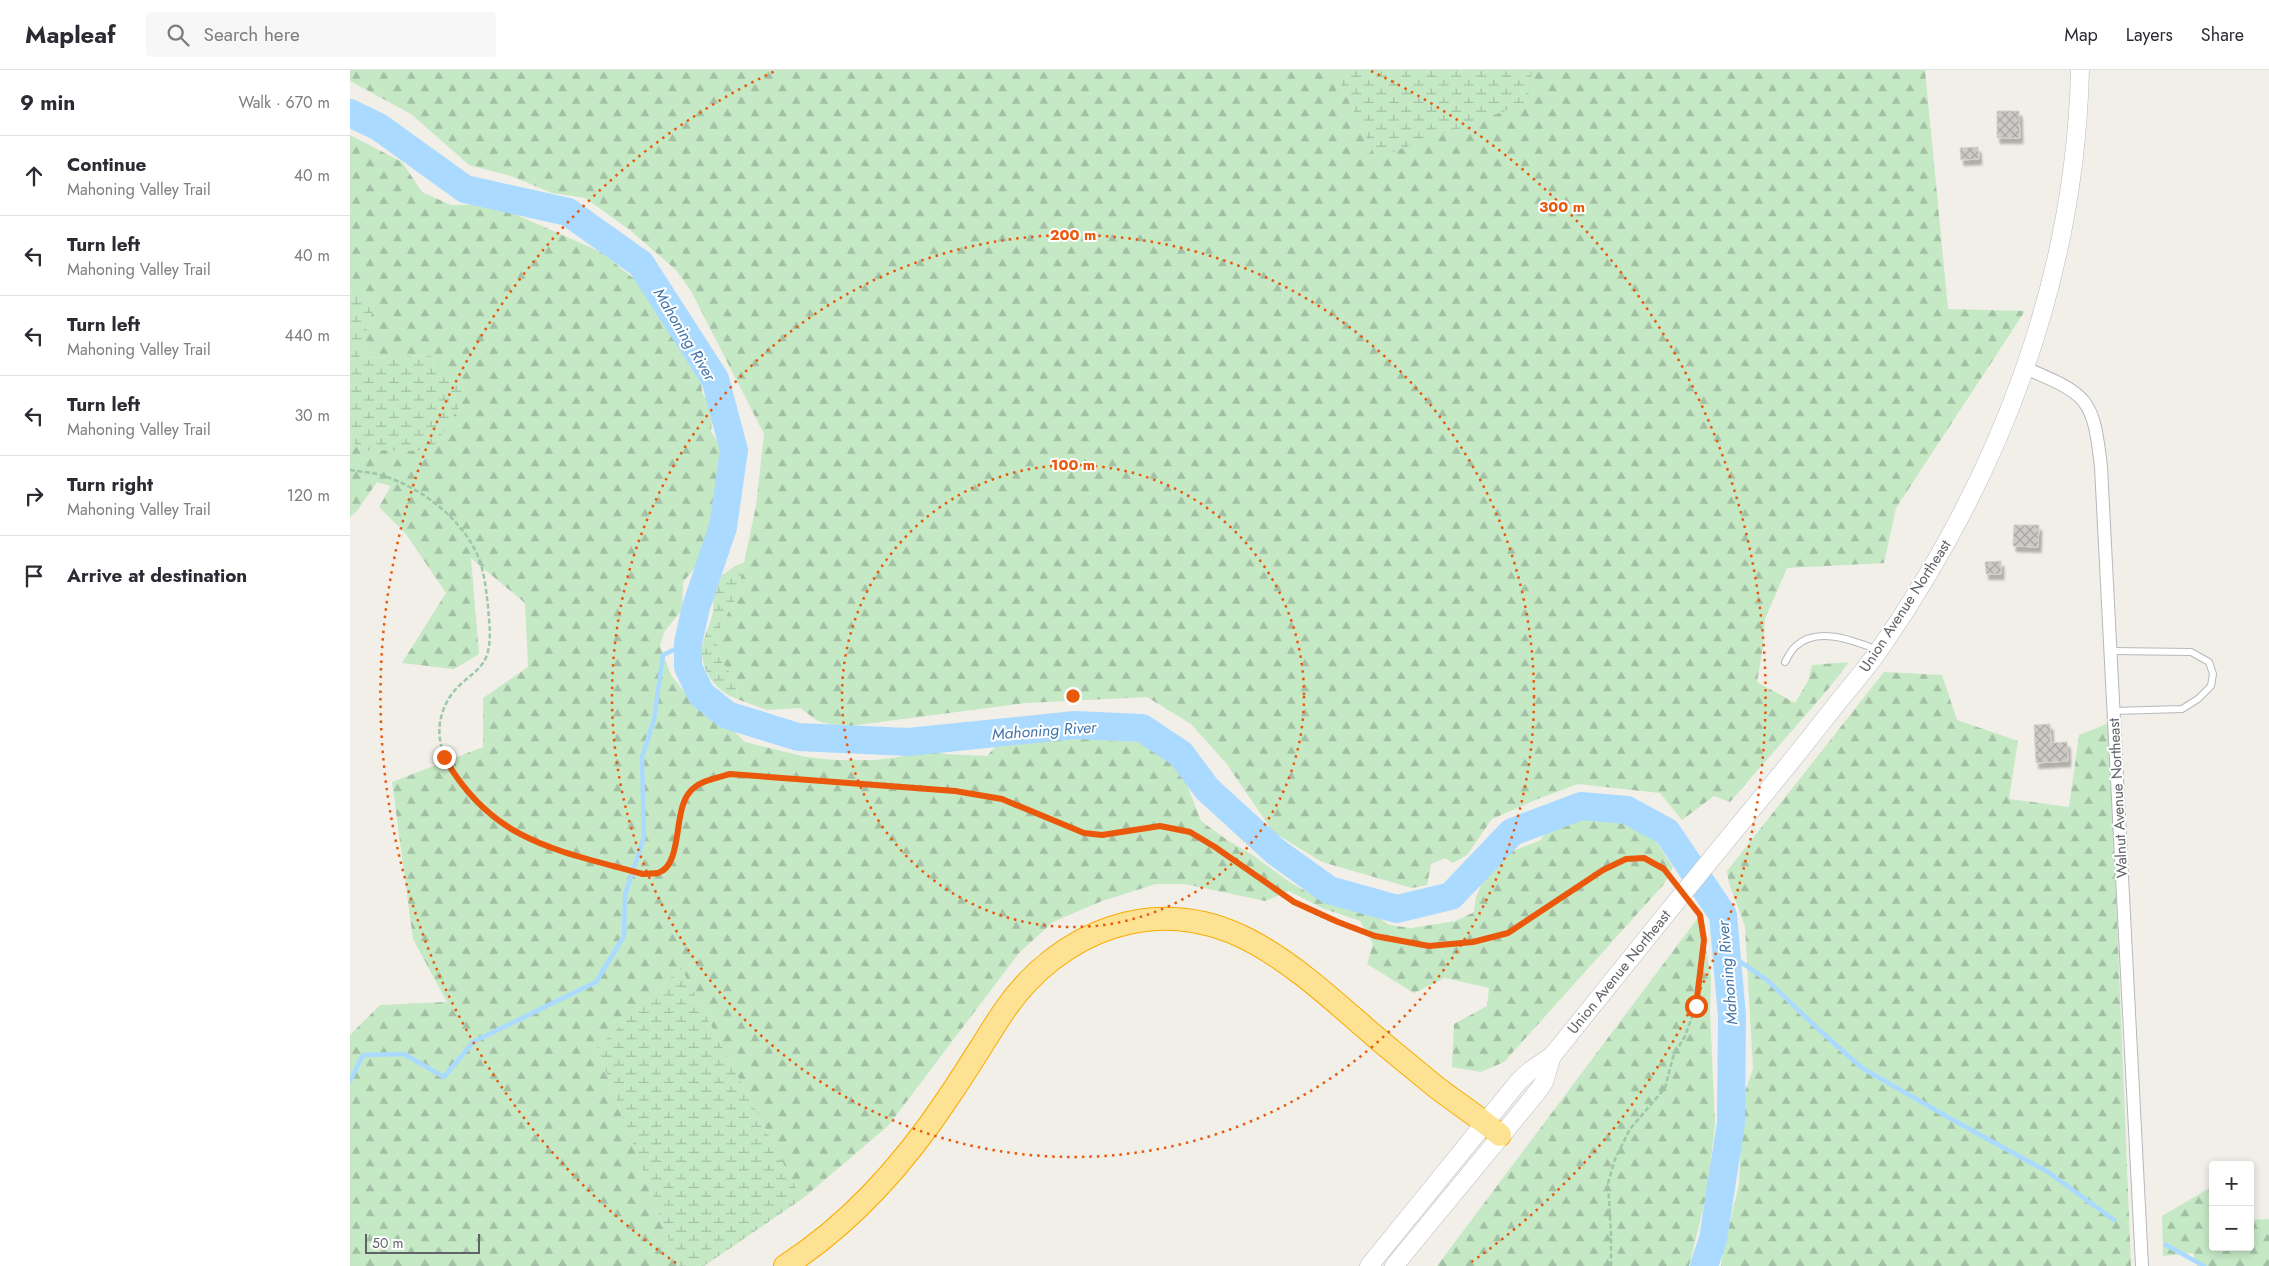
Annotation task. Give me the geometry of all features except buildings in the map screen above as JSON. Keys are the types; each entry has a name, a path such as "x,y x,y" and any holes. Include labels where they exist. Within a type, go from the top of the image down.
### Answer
{"highway":[{"path":"785,1266 826,1237 852,1214 900,1164 948,1099 1004,1011 1033,975 1059,953 1079,941 1111,928 1133,922 1156,920 1195,922 1224,929 1246,938 1285,963 1437,1087 1493,1128"}],"main road":[{"name":"Union Avenue Northeast","path":"1394,1266 1493,1128 1518,1081 1552,1056 1735,830 1879,650 1936,562 1963,514 1999,438 2026,368 2044,307 2064,217 2077,125 2080,70"},
{"name":"Union Avenue Northeast","path":"1369,1266 1493,1128"}],"street":[{"name":"Walnut Avenue Northeast","path":"2026,368 2064,384 2078,394 2089,409 2097,433 2101,467 2111,651 2142,1266"}],"lane":[{"path":"1784,662 1796,646 1811,638 1820,636 1844,639 1879,650"},
{"path":"2111,651 2191,652 2209,662 2213,674 2211,686 2198,700 2182,710 2114,711"}],"path":[{"path":"350,470 382,475 410,486 443,510 462,531 477,554 486,590 491,640 486,656 478,671 459,685 448,699 441,715 439,736 444,757 456,778 477,803 501,824 541,845 643,874 658,873 667,868 674,853 681,809 689,793 704,782 730,774 955,791 1002,799 1084,833 1102,835 1160,826 1190,832 1303,906 1375,936 1429,946 1473,942 1508,933 1603,870 1626,859 1644,858 1664,869 1676,884"},
{"path":"1610,1266 1611,1234 1608,1183 1615,1159 1630,1129 1665,1088 1673,1057 1685,1036 1696,1006 1704,940 1700,915 1688,900"}],"green space":[{"path":"350,70 1334,70 1376,157 1526,103 1532,70 1925,70 1948,309 2025,311 1896,508 1884,563 1787,568 1765,619 1763,647 1757,682 1795,703 1808,681 1812,665 1849,662 1829,688 1730,802 1714,796 1682,820 1660,793 1578,784 1492,819 1467,855 1453,863 1445,858 1431,864 1427,885 1412,888 1322,862 1273,832 1226,763 1191,724 1147,697 1026,703 842,727 818,721 800,708 767,710 737,699 736,681 722,662 715,638 737,595 756,506 764,434 691,291 676,270 630,230 585,198 552,193 511,176 469,165 411,114 350,81"},
{"path":"1334,70 1532,70 1527,103 1376,158"},
{"path":"350,135 402,162 422,192 451,205 502,204 519,216 601,252 648,290 701,374 702,393 713,408 711,432 724,450 727,468 704,557 683,582 682,610 664,632 660,646 671,675 689,698 708,714 729,726 745,742 806,757 835,760 874,760 899,757 931,748 945,754 987,756 1005,736 1044,731 1072,733 1094,739 1149,743 1180,767 1201,821 1291,883 1327,903 1370,911 1389,925 1411,928 1456,921 1474,912 1476,897 1485,876 1513,851 1541,840 1548,827 1579,813 1619,815 1636,821 1657,843 1673,867 1664,884 1504,1062 1481,1072 1452,1067 1454,1024 1487,1006 1489,988 1445,978 1414,993 1367,964 1373,944 1360,921 1322,908 1289,891 1265,901 1185,884 1156,884 1102,901 1053,922 1019,953 888,1126 802,1199 681,968 597,1048 679,1266 350,1266 350,1035 380,1005 447,1002 413,939 392,782 483,747 483,698 528,667 525,603 471,558 479,654 454,669 402,663 446,593 406,534 379,507 391,486 377,482 357,511 350,517 350,439 362,450 431,356 359,358 375,301 350,298"},
{"path":"350,298 375,301 359,358 431,356 467,395 431,451 362,450 350,439"},
{"path":"744,562 737,595 715,638 722,662 736,681 737,699 716,686 711,680 704,665 702,649 713,612 713,589 715,584 726,572"},
{"path":"1884,672 1942,675 1957,720 2018,741 2009,799 2069,807 2079,735 2109,723 2131,1266 1721,1266 1739,1185 1744,1122 1743,1097 1753,1069 1745,926 1729,883 1727,871"},
{"path":"1700,915 1711,977 1710,1012 1715,1124 1707,1193 1689,1266 1437,1266"},
{"path":"681,968 802,1199 704,1266 679,1266 597,1048"},
{"path":"2209,1188 2209,1251 2254,1251 2254,1220 2269,1219 2269,1266 2197,1266 2193,1253 2163,1256 2162,1216"}],"waterway":[{"name":"Mahoning River","path":"350,113 379,127 465,189 568,212 641,264 715,379 734,450 723,527 696,607 688,643 688,667 701,694 727,715 798,737 908,742 1075,725 1142,728 1181,754 1207,789 1276,852 1329,890 1397,909 1451,896 1512,832 1581,806 1627,810 1667,832 1723,915 1732,1016 1731,1123 1713,1239 1704,1266"},
{"path":"350,1081 363,1055 404,1054 444,1077 473,1042 596,982 624,936 625,895 644,837 642,757 654,720 663,655 688,643"},
{"path":"1726,952 1767,980 1862,1068 2048,1172 2114,1220"},
{"path":"2166,1245 2204,1266"}],"route":[{"path":"444,757 456,778 477,803 501,824 541,845 643,874 658,873 667,868 674,853 681,809 689,793 704,782 730,774 868,783 955,791 1002,799 1084,833 1102,835 1160,826 1190,832 1215,847 1294,902 1375,936 1429,946 1473,942 1508,933 1603,870 1626,859 1644,858 1664,869 1700,915 1704,940 1696,1006"}]}
